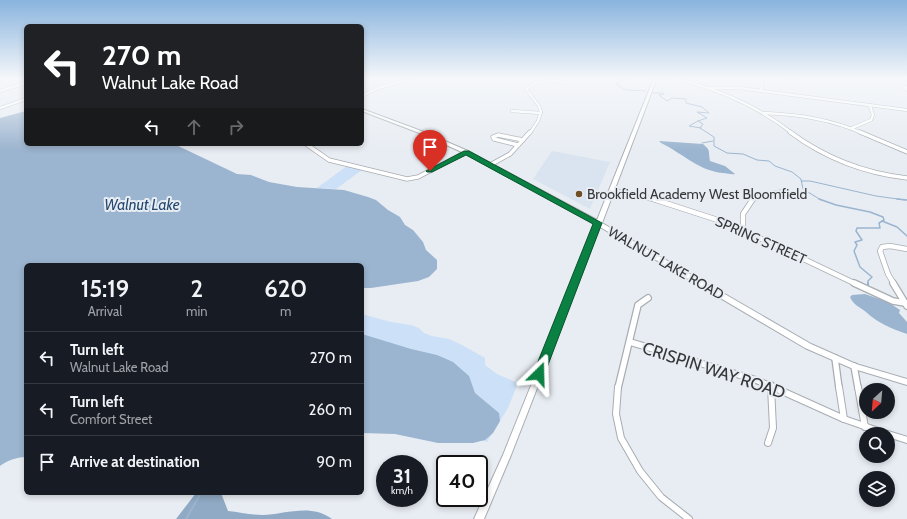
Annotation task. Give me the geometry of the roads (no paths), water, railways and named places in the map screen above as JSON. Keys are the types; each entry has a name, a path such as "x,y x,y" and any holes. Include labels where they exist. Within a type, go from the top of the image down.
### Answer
{"street":[{"path":"0,108 17,102"},
{"path":"490,165 501,160 512,152 536,124 541,113 540,108 534,102"},
{"path":"479,519 507,455 647,102"},
{"path":"739,102 763,113 813,148 835,160 880,173 907,178"},
{"path":"843,102 907,110"},
{"path":"852,128 870,120 873,115 870,106"},
{"name":"WALNUT LAKE ROAD","path":"364,111 430,136 466,152 598,223 784,332 835,358 854,366 907,382"},
{"path":"512,111 541,113"},
{"path":"763,113 811,117 852,128 887,145 907,152"},
{"path":"518,145 494,140 493,137 498,135 523,140"},
{"path":"309,146 329,160 407,179 418,177 466,152"},
{"name":"SPRING STREET","path":"613,190 654,198 692,210 743,230 893,301 906,305"},
{"path":"743,230 744,214 753,198 761,194 782,192"},
{"path":"906,305 888,274 880,251 882,247 890,246 907,250"},
{"path":"648,298 638,305 617,392 616,414 621,438 640,471 661,497 689,519"},
{"name":"CRISPIN WAY ROAD","path":"630,342 771,385 844,419 865,427"},
{"path":"835,358 844,419"},
{"path":"854,366 865,427"},
{"path":"768,443 773,428 771,385"},
{"name":"CRISPIN WAY ROAD","path":"895,436 907,440"}],"water":[{"name":"Walnut Lake","path":"24,112 24,146 178,146 237,174 251,175 269,182 297,187 344,190 368,197 376,200 388,210 400,217 405,225 413,230 423,242 426,250 437,260 437,269 429,277 418,281 364,288 364,263 24,263 24,458 8,461 0,466 0,118"},
{"path":"659,141 703,144 708,150 710,161 725,166 735,174 714,172 706,169"},
{"path":"865,294 888,302 900,310 899,313 907,322 907,334 891,328 875,319 855,304 850,297 852,295"},
{"path":"364,335 411,349 437,355 453,362 469,376 475,393 499,413 500,421 493,433 485,440 473,443 438,443 395,434 364,433"}],"waterway":[{"path":"686,102 702,107 709,113 697,112 707,118 698,121"},
{"path":"698,121 703,124 700,128"},
{"path":"698,121 689,126 700,128"},
{"path":"700,128 714,137 714,146 727,153 743,154 757,160 769,161 775,166 792,172 801,181"},
{"path":"702,143 713,141"},
{"path":"801,181 810,181 876,196 900,199"},
{"path":"801,181 803,189 820,199"},
{"path":"820,199 836,205 870,212 883,217 884,220 882,221"},
{"path":"900,199 907,200"},
{"path":"900,199 905,200"},
{"path":"868,287 868,281 872,277 860,267 854,251 857,245 855,242 862,240 856,231 857,228 880,228 879,223 882,221"},
{"path":"882,221 897,227 907,236"},
{"path":"186,519 200,495"}],"place":[{"name":"Brookfield Academy West Bloomfield","path":"579,194"}]}
